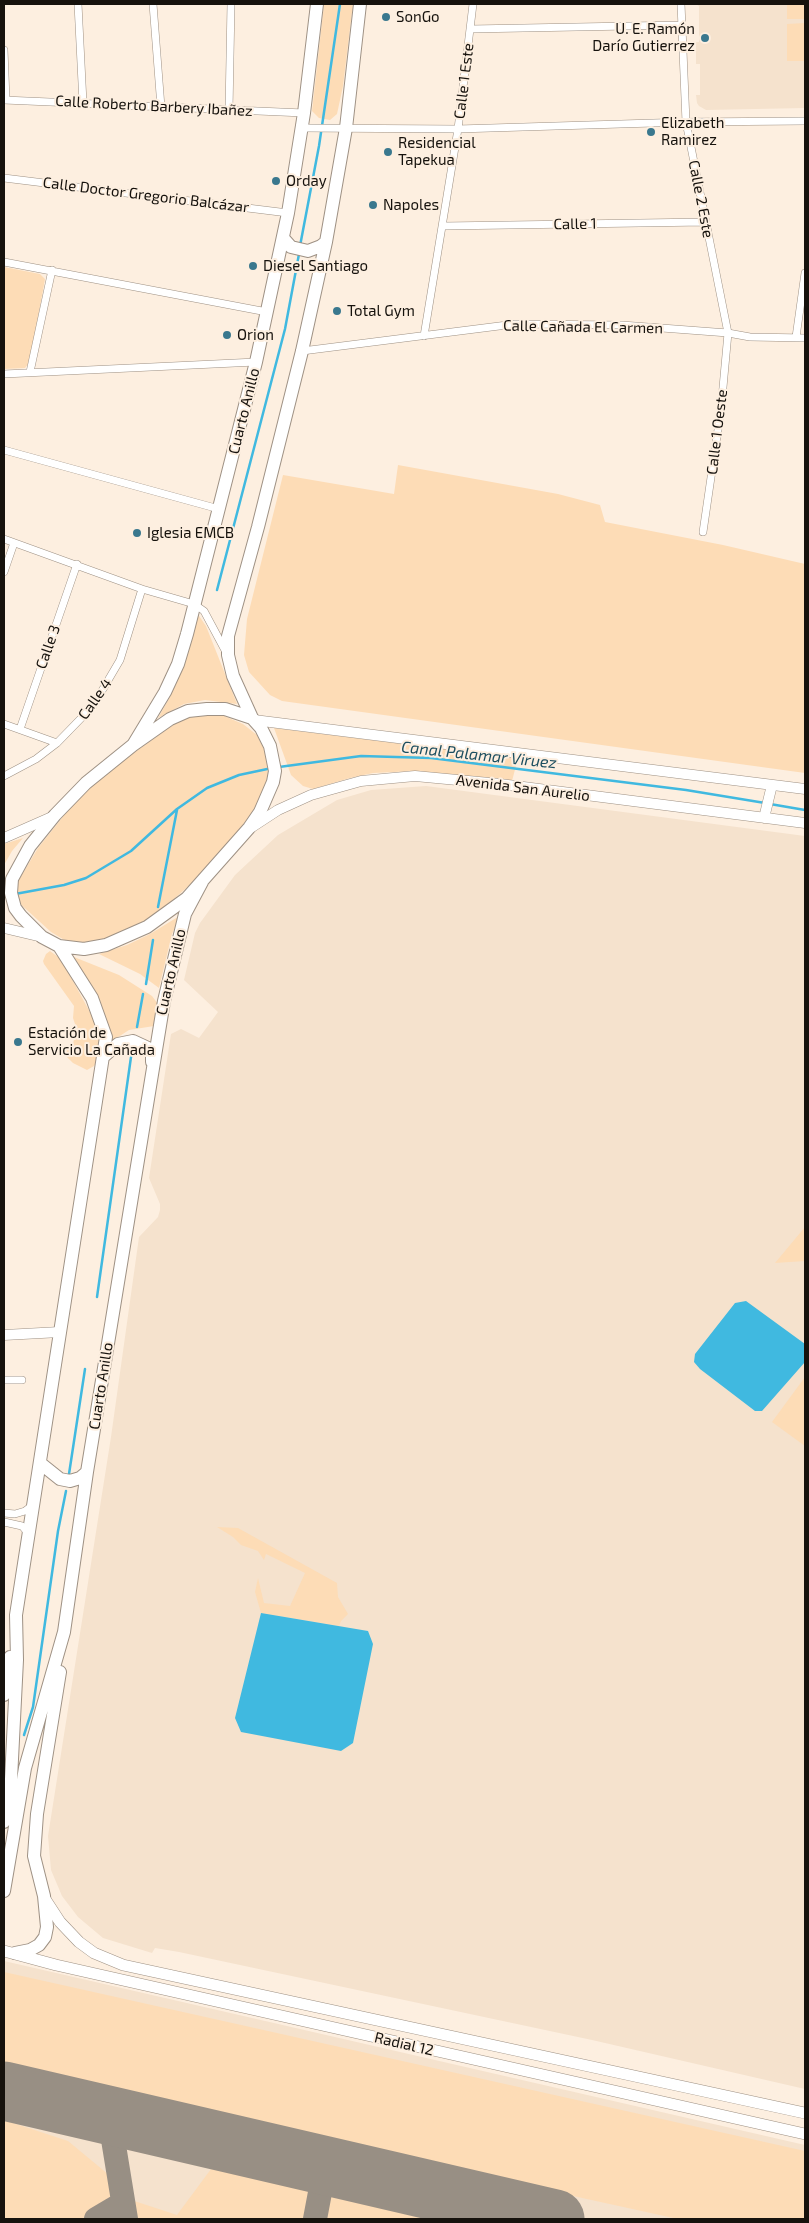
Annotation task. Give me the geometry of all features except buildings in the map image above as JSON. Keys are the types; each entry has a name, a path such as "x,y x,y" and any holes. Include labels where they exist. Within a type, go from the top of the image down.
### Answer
{"highway":[{"name":"Cuarto Anillo","path":"133,745 166,692 185,642 256,362 308,128 304,113 317,4"},
{"path":"253,719 225,710 207,709 188,712 170,719 133,745 86,783 54,815 30,846 12,878 11,893 15,908 25,920 42,937 59,946 84,949 106,945 147,927 187,898 202,882 249,828 260,812 270,791 275,771 273,756 266,736 253,719 236,683 228,655 228,636 258,527 302,351 326,242 346,128 360,4"},
{"path":"283,238 291,247 312,257 321,264"},
{"path":"278,262 289,255 302,253 321,246 326,242"},
{"name":"Cuarto Anillo","path":"4,1891 25,1768 64,1632 87,1472 152,1063 176,947 185,914 202,882"},
{"path":"4,1694 106,1037 92,998 59,946"},
{"path":"103,1058 118,1044 133,1041 148,1048 152,1055 152,1063"},
{"path":"40,1464 60,1479 70,1482 80,1478 87,1472"},
{"path":"4,1822 10,1779 17,1660 16,1615"},
{"path":"9,1952 30,1950 39,1945 45,1937 47,1927 44,1896 34,1856 35,1837 64,1632"}],"main road":[{"path":"253,719 770,790 805,789"},
{"name":"Avenida San Aurelio","path":"249,828 278,810 311,795 361,781 415,776 765,815 805,823"},
{"path":"765,815 770,790"},
{"path":"4,838 54,815"},
{"path":"4,928 42,937"},
{"path":"4,1335 60,1332"},
{"name":"Radial 12","path":"44,1896 60,1922 79,1942 94,1953 123,1965 805,2113"},
{"name":"Radial 12","path":"9,1952 66,1967 805,2134"}],"street":[{"path":"78,4 83,103"},
{"path":"153,4 160,106"},
{"path":"229,110 231,4"},
{"name":"Calle 1 Este","path":"424,336 444,226 473,4"},
{"name":"Calle 2 Este","path":"681,4 686,122 728,332"},
{"path":"471,29 682,24"},
{"path":"4,50 5,100"},
{"name":"Calle Roberto Barbery Ibañez","path":"5,100 304,113"},
{"path":"308,128 332,130 346,128 458,129 686,122 805,121"},
{"name":"Calle Doctor Gregorio Balcázar","path":"4,178 288,213"},
{"name":"Calle 1","path":"444,226 705,222"},
{"path":"4,262 267,312"},
{"path":"30,372 52,270"},
{"path":"796,338 805,274"},
{"name":"Calle Cañada El Carmen","path":"302,351 515,324 622,325 728,332 750,337 805,338"},
{"name":"Calle 1 Oeste","path":"703,532 721,409 728,332"},
{"path":"4,374 256,362"},
{"path":"4,450 219,509"},
{"path":"4,539 142,589 194,604 204,611 228,655"},
{"path":"4,572 14,543"},
{"name":"Calle 3","path":"20,729 77,564"},
{"name":"Calle 4","path":"4,776 36,759 57,743 93,706 120,660 142,589"},
{"path":"4,724 57,743"},
{"path":"4,1380 22,1380"},
{"path":"4,1513 15,1514 26,1511 33,1504"},
{"path":"4,1522 22,1526 28,1532 28,1538"}],"shaded area":[{"path":"324,4 353,4 343,86 337,114 330,120 319,118 312,111"},
{"path":"696,4 805,4 805,108 706,110 699,106 696,95 700,95 700,64 696,64 696,42 699,42 699,6"},
{"path":"787,4 805,4 805,19 787,19"},
{"path":"805,23 805,61 787,61 787,24"},
{"path":"4,267 40,274 45,279 30,362 25,368 4,369"},
{"path":"398,465 558,494 600,505 605,522 723,545 805,564 805,773 282,701 270,695 249,672 244,655 247,619 283,475 394,494"},
{"path":"197,613 206,626 237,704 205,700 184,704 158,718 170,697"},
{"path":"208,713 224,716 243,724 257,735 267,755 268,773 266,786 254,810 226,848 201,875 156,915 125,932 79,944 66,941 51,932 17,901 17,883 38,848 81,794 111,769 183,718"},
{"path":"274,728 518,758 512,781 415,771 373,773 313,789 303,786 291,775"},
{"path":"426,786 805,836 805,2089 592,2040 179,1952 155,1948 152,1953 103,1938 78,1917 62,1896 51,1870 48,1836 111,1437 139,1237 158,1217 160,1210 160,1204 149,1178 171,1034 181,1029 199,1038 218,1012 184,980 195,933 200,923 235,875 278,835 337,800 371,790"},
{"path":"23,838 12,851 4,865 4,844"},
{"path":"181,915 172,934 159,988 140,974 99,954 127,945 150,934"},
{"path":"50,951 61,959 97,1025 101,1041 99,1059 94,1066 87,1070 73,1063 66,1056 67,1047 73,1043 76,1033 73,1018 74,1006 44,964 43,961 46,954"},
{"path":"74,957 119,975 152,996 158,1004 154,1026 129,1030 112,1041 100,1003"},
{"path":"805,1227 805,1261 775,1263"},
{"path":"805,1377 805,1446 772,1422"},
{"path":"217,1527 238,1528 337,1583 338,1597 348,1614 339,1626 261,1613 255,1592 258,1578 264,1603 290,1606 305,1573 266,1554 264,1560 258,1551 241,1545 233,1537"},
{"path":"4,1961 805,2145 805,2219 4,2219"},
{"path":"4,1972 805,2151 805,2219 678,2219 318,2140 4,2066"},
{"path":"4,2120 68,2141 109,2175 116,2195 177,2215 214,2165 446,2219 4,2219"}],"water":[{"path":"746,1301 805,1344 805,1362 762,1411 755,1411 700,1369 694,1362 695,1354 735,1303"},
{"path":"261,1613 368,1631 373,1644 353,1743 341,1751 241,1732 235,1718"}],"waterway":[{"path":"300,246 319,146 340,4"},
{"path":"217,590 285,329 299,254"},
{"name":"Canal Palamar Viruez","path":"279,767 361,756 431,758 686,790 765,803"},
{"name":"Canal Palamar Viruez","path":"15,894 64,885 86,878 131,851 177,809 207,788 239,775 272,768"},
{"name":"Canal Palamar Viruez","path":"770,804 805,810"},
{"path":"158,907 177,810"},
{"path":"146,984 153,940"},
{"path":"137,1027 143,994"},
{"path":"97,1297 132,1050"},
{"path":"69,1474 85,1369"},
{"path":"24,1735 33,1707 58,1531 66,1491"}],"taxiway":[{"path":"109,2115 126,2219"},
{"path":"315,2219 325,2166"},
{"path":"96,2219 123,2203"},
{"path":"501,2219 505,2208"}],"runway":[{"path":"4,2091 555,2219"}],"place":[{"name":"SonGo","path":"386,17"},
{"name":"U. E. Ramón Darío Gutierrez","path":"705,38"},
{"name":"Elizabeth Ramirez","path":"651,132"},
{"name":"Residencial Tapekua","path":"388,152"},
{"name":"Orday","path":"276,181"},
{"name":"Napoles","path":"373,205"},
{"name":"Diesel Santiago","path":"253,266"},
{"name":"Total Gym","path":"337,311"},
{"name":"Orion","path":"227,335"},
{"name":"Iglesia EMCB","path":"137,533"},
{"name":"Estación de Servicio La Cañada","path":"18,1042"}]}
